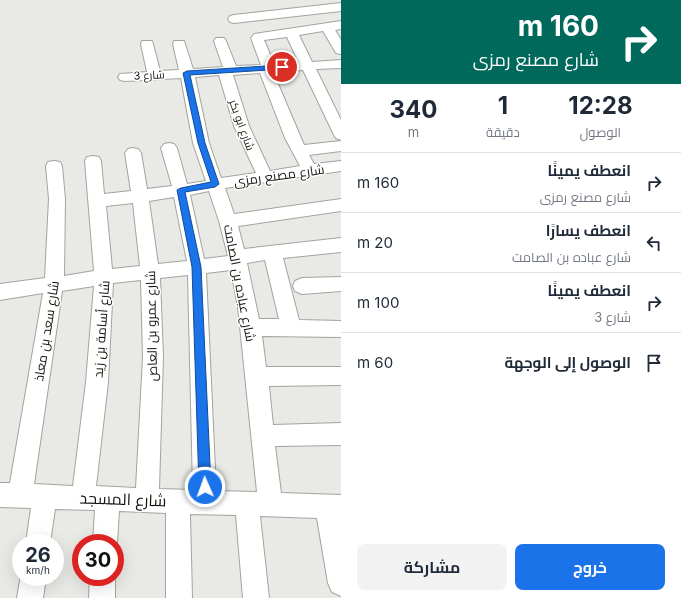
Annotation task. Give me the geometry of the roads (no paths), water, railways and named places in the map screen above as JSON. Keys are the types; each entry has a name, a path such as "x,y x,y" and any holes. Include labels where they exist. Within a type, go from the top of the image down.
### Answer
{"street":[{"path":"293,0 310,30"},
{"path":"234,19 341,7"},
{"path":"323,9 334,26 341,50"},
{"path":"260,16 267,68 299,151 310,171"},
{"path":"263,37 334,26"},
{"path":"291,32 341,135"},
{"name":"شارع ابو بكر","path":"220,40 228,70 233,101 245,135 266,177"},
{"path":"147,44 154,75"},
{"name":"شارع عباده بن الصامت","path":"179,44 187,73 201,143 228,221 238,260 257,377 263,436 256,598"},
{"name":"شارع 3","path":"125,76 341,64"},
{"path":"299,151 341,146"},
{"path":"169,148 181,190 197,267 206,502"},
{"name":"شارع عمرو بن العاص","path":"133,153 150,272 153,336 152,411 147,500"},
{"name":"شارع أسامة بن زيد","path":"83,497 97,382 104,277 98,201 93,161"},
{"name":"شارع سعد بن معاذ","path":"10,495 54,285 57,199 54,166"},
{"name":"شارع مصنع رمزى","path":"98,201 341,166"},
{"path":"228,221 341,205"},
{"path":"0,292 104,277 231,263 248,255 341,244"},
{"path":"272,252 291,328"},
{"path":"302,286 341,284"},
{"path":"250,327 341,329"},
{"path":"257,377 341,376"},
{"path":"263,436 341,434"},
{"name":"شارع المسجد","path":"10,495 334,507"},
{"path":"39,534 45,496"},
{"path":"106,534 108,498"},
{"path":"178,501 179,598"},
{"path":"334,507 341,583"},
{"path":"30,598 32,586"},
{"path":"102,598 103,586"}]}
